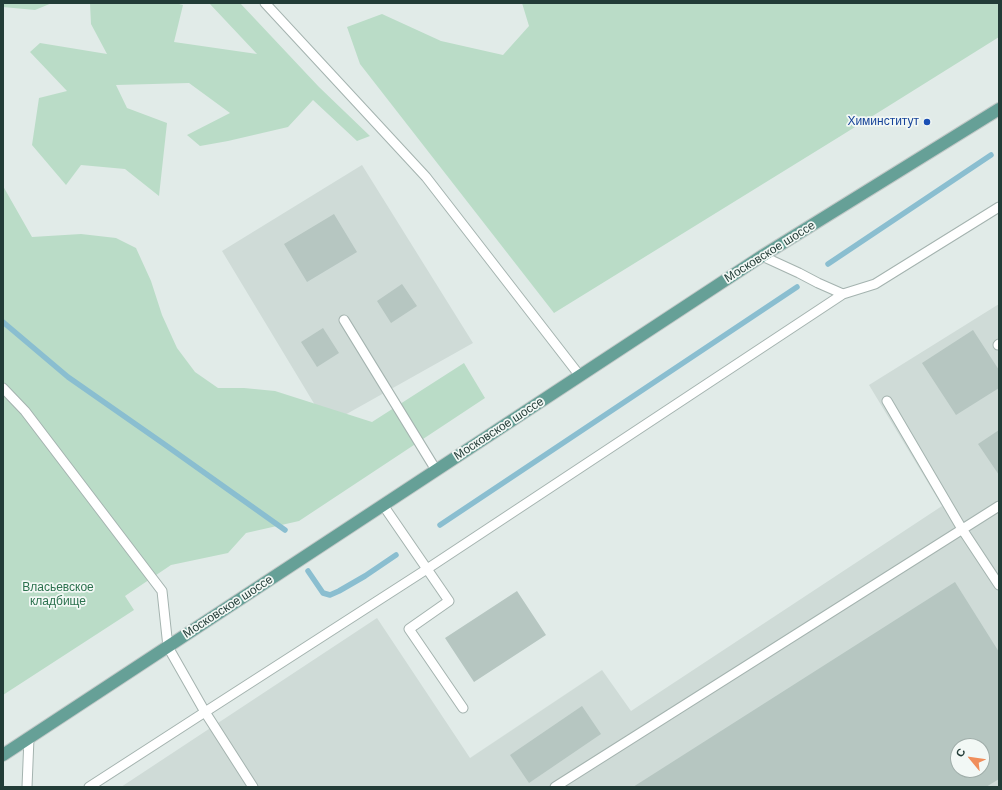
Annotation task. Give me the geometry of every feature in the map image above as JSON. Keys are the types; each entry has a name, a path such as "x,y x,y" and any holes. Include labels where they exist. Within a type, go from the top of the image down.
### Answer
{"main road":[{"name":"Московское шоссе","path":"3,755 762,256 997,114"}],"lane":[{"path":"265,3 426,177 580,376"},
{"path":"89,787 427,569 843,294 874,284 999,207"},
{"path":"762,256 843,294"},
{"path":"344,320 436,470"},
{"path":"3,388 25,411 162,591 168,647 205,712 253,787"},
{"path":"887,401 962,529 999,585"},
{"path":"383,505 449,601 409,629 463,708"},
{"path":"555,787 566,784 999,506"},
{"path":"27,787 29,738"}],"shaded area":[{"path":"362,165 473,343 327,425 222,251"},
{"path":"999,304 999,787 121,787 377,618 470,758 602,670 631,711 942,506 869,385"}],"green space":[{"path":"3,3 52,3 35,10 3,7"},
{"path":"90,3 175,3 183,5 174,42 257,54 209,3 240,3 319,87 370,136 357,141 313,100 288,127 200,146 187,135 230,113 189,83 116,85 127,108 167,123 159,196 125,169 81,165 66,185 32,145 39,98 67,91 30,52 40,43 107,54 91,24"},
{"path":"522,3 999,3 999,37 554,313 360,64 347,27 382,14 441,41 503,55 529,26"},
{"name":"Власьевское кладбище","path":"3,186 32,237 81,234 116,238 136,248 151,281 162,315 177,348 195,372 218,388 244,388 275,391 372,422 464,363 485,398 299,521 246,533 228,553 171,565 125,596 134,610 3,695"}],"building":[{"path":"334,214 357,252 307,282 284,244"},
{"path":"402,284 417,306 391,323 377,301"},
{"path":"323,328 339,353 317,367 301,342"},
{"path":"973,330 999,370 999,388 956,415 922,363"},
{"path":"999,430 999,475 978,444"},
{"path":"955,582 999,652 999,779 986,787 633,787"},
{"path":"517,591 546,635 474,682 445,638"},
{"path":"582,706 601,734 529,783 510,755"}],"waterway":[{"path":"828,264 991,155"},
{"path":"440,525 797,287"},
{"path":"3,322 68,377 285,530"},
{"path":"308,571 323,593 330,595 365,576 396,555"}],"place":[{"name":"Химинститут","path":"927,122"}]}
